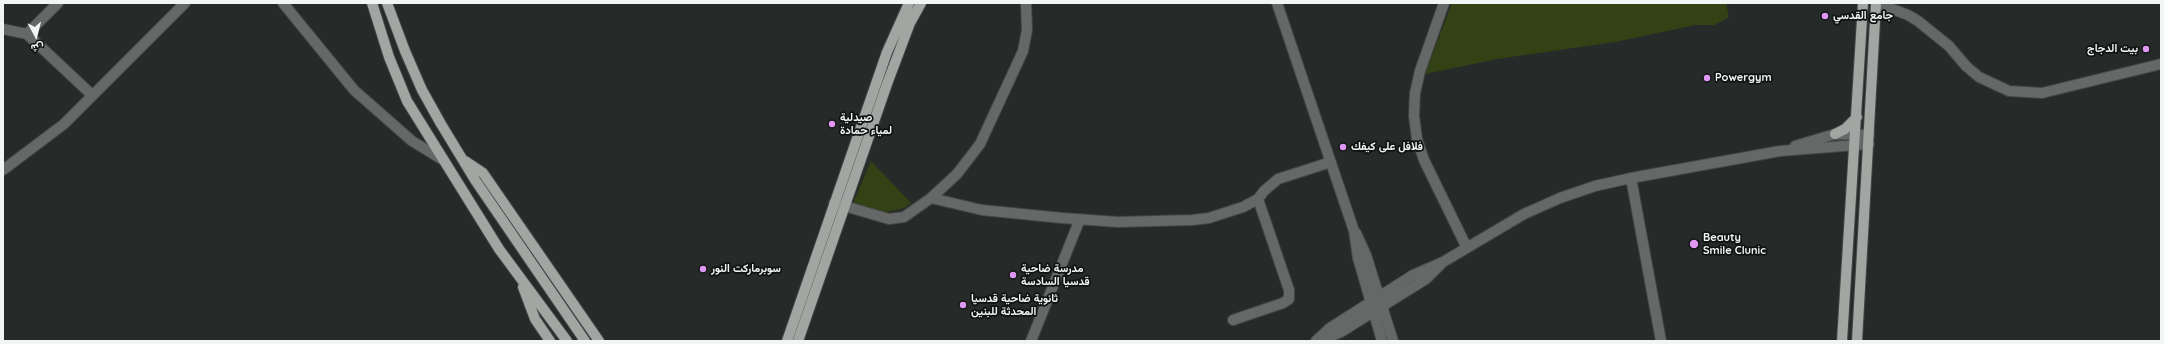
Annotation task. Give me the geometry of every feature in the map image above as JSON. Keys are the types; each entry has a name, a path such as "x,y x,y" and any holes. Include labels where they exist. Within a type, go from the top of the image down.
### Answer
{"main road":[{"path":"372,3 388,57 407,100 495,244 567,341"},
{"path":"387,3 404,51 422,90 462,160 534,264 566,317 585,341"},
{"path":"787,341 885,58 909,3"},
{"path":"798,341 895,63 910,23 921,3"},
{"path":"1842,341 1863,3"},
{"path":"1857,341 1876,3"},
{"path":"1862,21 1876,21"},
{"path":"885,58 895,63"},
{"path":"1834,134 1845,129 1857,117"},
{"path":"462,160 483,173 599,341"},
{"path":"520,278 535,319 550,341"}],"street":[{"path":"27,34 58,3"},
{"path":"3,170 64,124 185,3"},
{"path":"283,3 358,94 412,141 443,160"},
{"path":"834,203 896,219 911,213 932,198 968,162 990,123 1023,51 1027,30 1026,3"},
{"path":"1277,3 1354,231 1364,248 1393,341"},
{"path":"1444,3 1420,71 1415,94 1414,116 1417,139 1424,160 1467,248"},
{"path":"1876,3 1908,15 1918,21 1949,46 1966,66 1979,77 2009,91 2042,93 2161,64"},
{"path":"3,29 27,34 92,95"},
{"path":"1780,151 1834,134 1855,140"},
{"path":"1320,341 1341,332 1420,271 1443,262 1524,214 1560,198 1595,186 1631,178 1780,151 1855,140 1869,140"},
{"path":"932,198 982,210 1080,219 1118,222 1198,219 1225,214 1251,204 1278,179 1331,162"},
{"path":"1631,178 1661,341"},
{"path":"1233,320 1283,304 1289,298 1289,290 1258,199"},
{"path":"1031,341 1080,219"},
{"path":"1354,231 1356,251 1382,341"},
{"path":"1316,341 1330,328 1372,307"}],"green space":[{"path":"1452,3 1726,3 1729,17 1714,25 1695,25 1615,42 1497,59 1425,74"},
{"path":"871,161 911,203 904,208 887,212 860,207 853,203"}],"place":[{"name":"جامع القدسي","path":"1825,16"},
{"name":"بيت الدجاج","path":"2146,49"},
{"name":"Powergym","path":"1707,78"},
{"name":"صيدلية لمياء حمادة","path":"832,124"},
{"name":"فلافل على كيفك","path":"1343,147"},
{"name":"Beauty Smile Clunic","path":"1694,244"},
{"name":"سوبرماركت النور","path":"703,269"},
{"name":"مدرسة ضاحية قدسيا السادسة","path":"1013,275"},
{"name":"ثانوية ضاحية قدسيا المحدثة للبنين","path":"963,305"}]}
